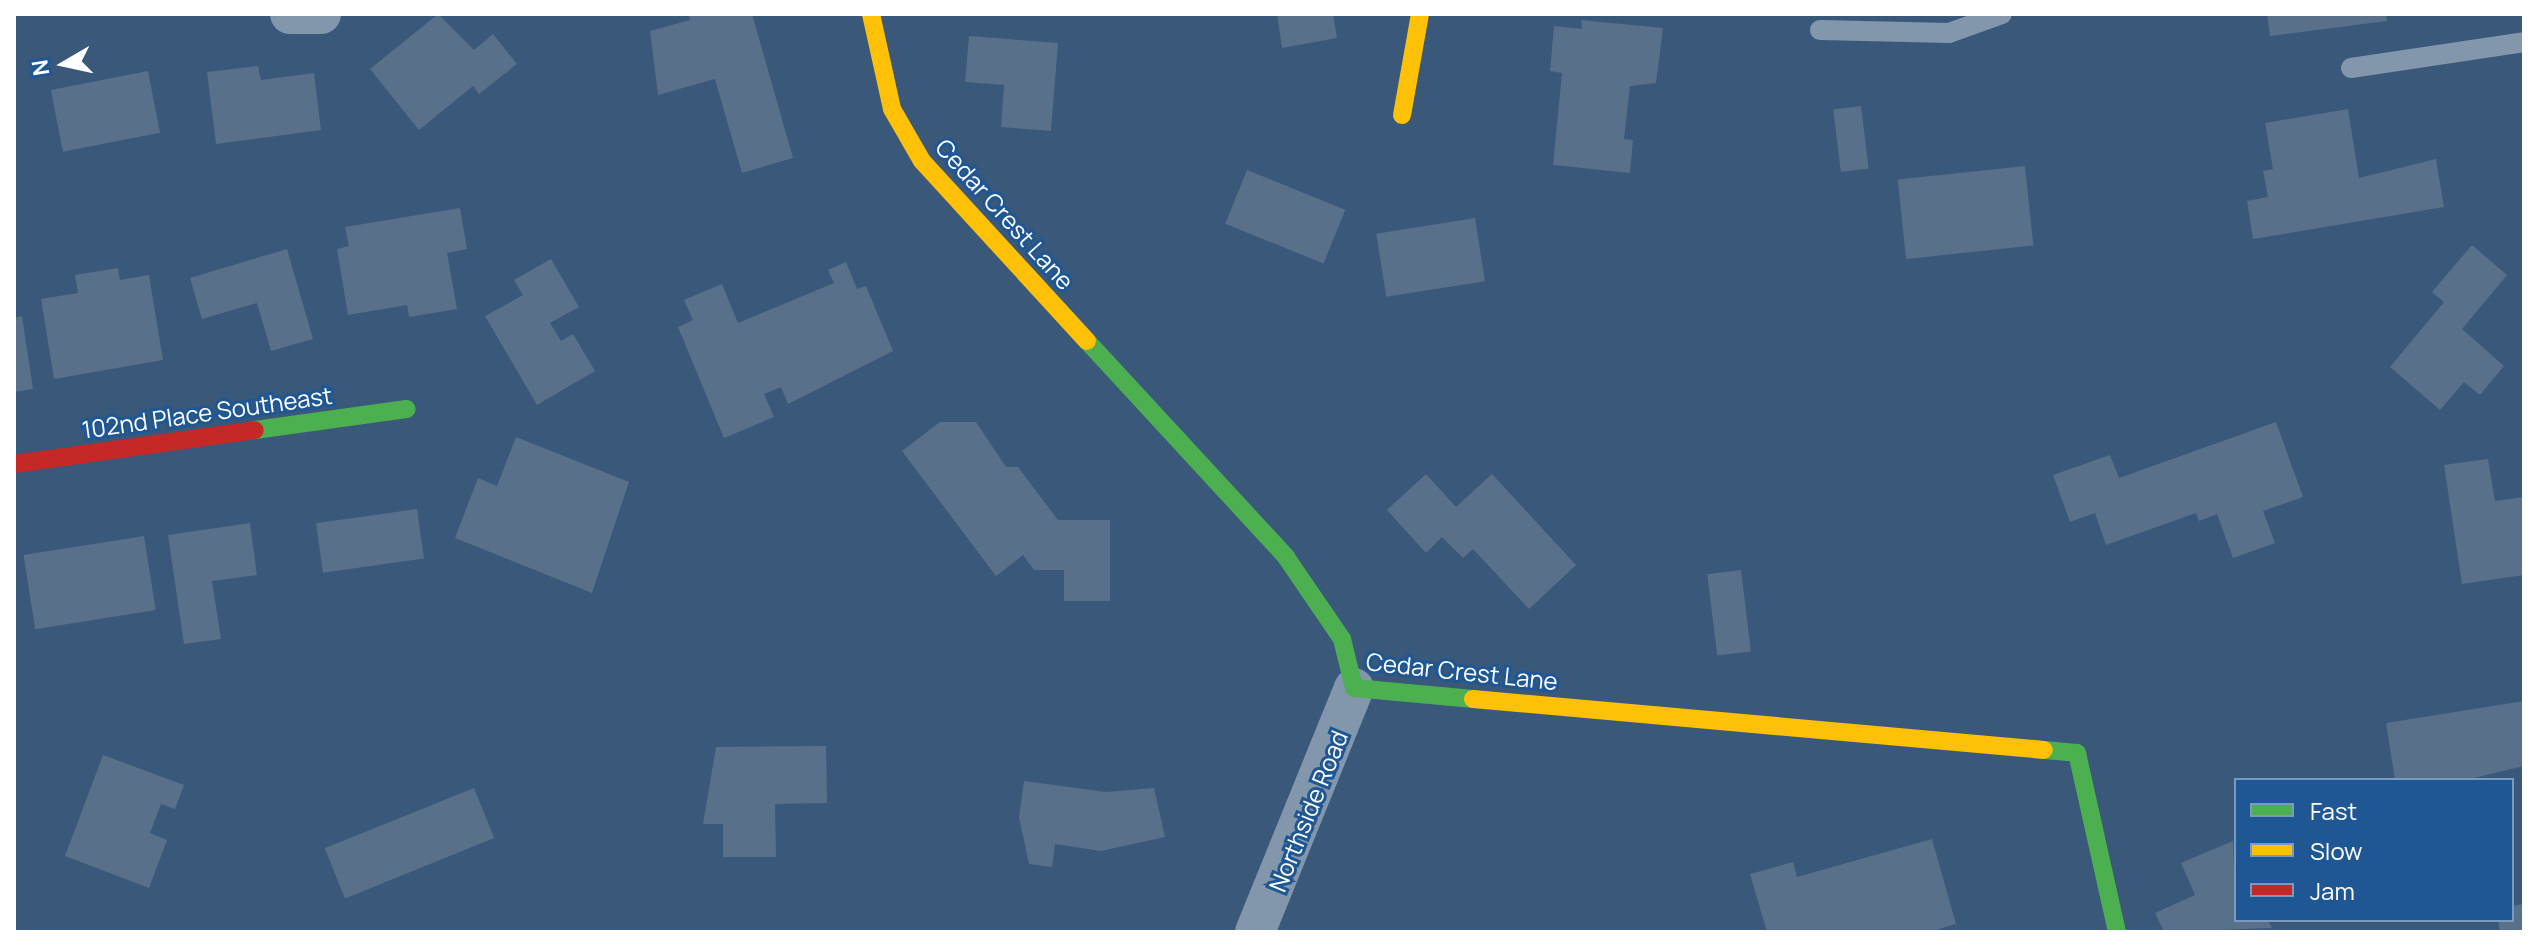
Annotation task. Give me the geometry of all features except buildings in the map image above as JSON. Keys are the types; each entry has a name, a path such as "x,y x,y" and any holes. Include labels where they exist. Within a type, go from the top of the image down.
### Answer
{"street":[{"path":"290,14 321,14"},
{"name":"Cedar Crest Lane","path":"871,14 892,109 922,161 1286,557 1342,639 1354,688 2077,753 2117,932"},
{"path":"1402,115 1420,14"},
{"name":"102nd Place Southeast","path":"14,464 407,409"},
{"name":"Northside Road","path":"1255,932 1354,688"}],"lane":[{"path":"1820,30 1949,33 2002,14"},
{"path":"2351,68 2524,42"}],"traffic: fast":[{"path":"1087,341 1286,557 1342,639 1354,688 1473,699"},
{"path":"255,430 407,409"},
{"path":"2044,750 2077,753 2117,932"}],"traffic: slow":[{"path":"871,14 892,109 922,161 1087,341"},
{"path":"1402,115 1420,14"},
{"path":"1473,699 2044,750"}],"traffic: jam":[{"path":"14,464 255,430"}]}
